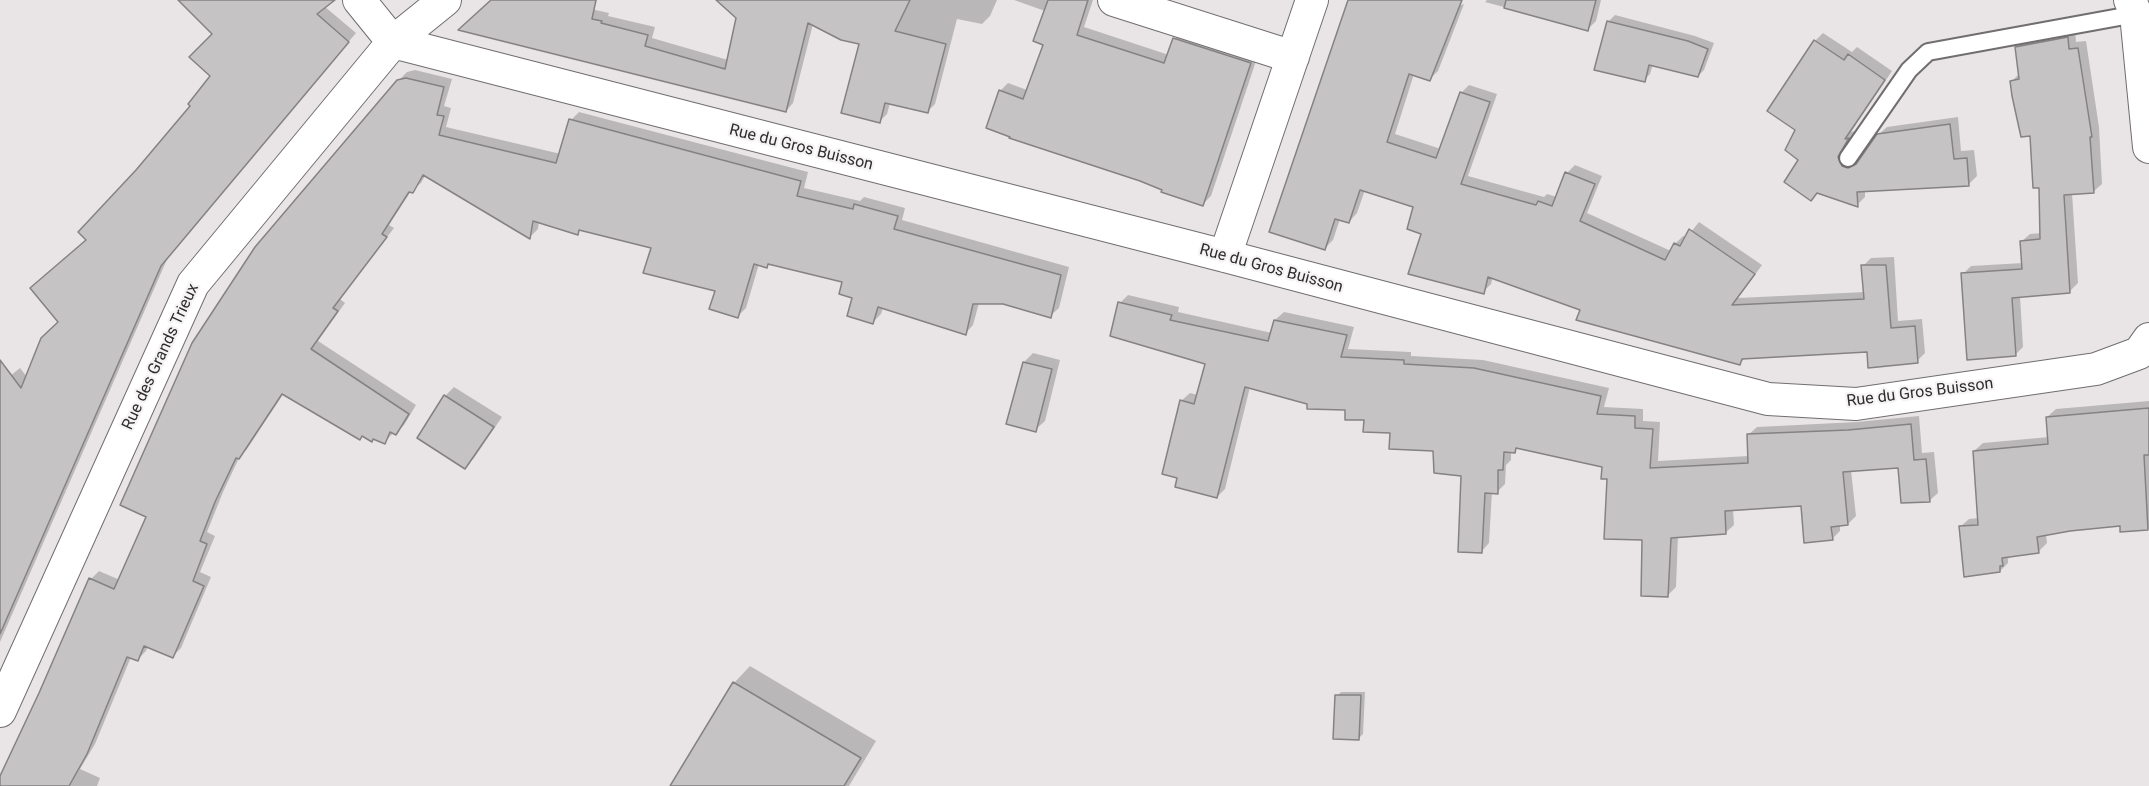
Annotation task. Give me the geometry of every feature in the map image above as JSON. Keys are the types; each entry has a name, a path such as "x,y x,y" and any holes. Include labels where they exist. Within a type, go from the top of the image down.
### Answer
{"street":[{"path":"359,0 393,42"},
{"name":"Rue des Grands Trieux","path":"0,711 193,284 393,42 445,0"},
{"path":"1114,0 1293,57"},
{"path":"1225,256 1312,0"},
{"path":"2133,7 2149,147"},
{"name":"Rue du Gros Buisson","path":"393,42 1225,256 1768,399 1856,404 2096,369 2139,353 2149,339"}],"lane":[{"path":"1848,158 1909,70 1928,52 2133,7"}],"building":[{"path":"178,0 335,0 317,14 349,42 161,266 0,634 0,360 21,388 41,338 58,322 30,288 86,240 78,232 136,170 190,106 188,104 210,76 189,57 212,34"},
{"path":"491,0 596,0 592,19 648,35 645,46 725,69 736,18 716,0 910,0 895,31 946,44 928,113 885,103 880,123 841,113 859,44 841,40 808,23 786,112 458,30"},
{"path":"1048,0 1088,0 1077,35 1164,63 1173,38 1251,63 1203,206 1161,192 1162,190 1140,181 1009,138 986,128 999,90 1023,99 1043,45 1033,41"},
{"path":"1348,0 1462,0 1430,81 1409,74 1387,142 1436,158 1460,92 1490,102 1461,184 1536,205 1538,201 1552,206 1565,172 1595,184 1580,221 1665,260 1674,243 1680,246 1689,229 1755,274 1732,305 1864,299 1861,265 1886,265 1891,328 1915,326 1918,363 1868,368 1867,352 1742,359 1740,365 1576,320 1580,310 1488,277 1484,294 1408,274 1421,234 1407,229 1413,207 1360,190 1349,223 1335,219 1325,250 1269,232"},
{"path":"1506,0 1596,0 1588,31 1504,8"},
{"path":"1607,21 1688,41 1708,49 1698,77 1649,65 1645,82 1594,70"},
{"path":"2068,37 2069,49 2078,48 2092,137 2090,137 2094,193 2064,195 2070,293 2012,298 2016,356 1967,360 1961,273 2022,269 2020,241 2040,239 2039,188 2033,188 2030,136 2021,137 2010,81 2019,79 2015,47"},
{"path":"1814,40 1844,60 1848,54 1885,80 1845,139 1849,138 1838,157 1842,166 1848,168 1856,164 1877,134 1950,124 1954,159 1967,158 1969,186 1857,192 1858,207 1817,193 1811,201 1784,182 1798,160 1785,150 1795,130 1767,111"},
{"path":"406,78 444,87 437,115 444,116 439,135 556,163 569,119 801,181 797,196 853,209 854,204 898,216 894,229 1061,275 1051,318 1003,304 973,304 966,335 878,307 873,324 847,316 852,298 839,294 842,282 768,264 767,268 754,264 738,318 709,309 715,291 643,273 651,248 579,230 578,235 533,221 530,239 423,175 413,193 409,192 382,234 387,237 333,308 338,311 311,349 409,414 396,435 390,432 385,444 373,439 372,442 362,436 360,440 282,394 239,459 236,458 215,502 200,541 207,544 193,581 204,586 173,658 144,646 138,661 127,657 87,754 69,786 0,786 0,776 89,578 114,589 146,517 120,505 192,343 255,247 397,80"},
{"path":"1118,302 1172,315 1170,320 1268,341 1274,320 1347,335 1341,357 1404,360 1404,364 1474,368 1601,396 1597,414 1635,416 1635,428 1653,429 1650,468 1748,463 1747,434 1848,430 1911,424 1914,460 1926,459 1930,502 1901,503 1898,468 1843,472 1848,525 1831,527 1833,540 1804,543 1801,506 1725,511 1726,534 1671,538 1668,597 1641,596 1642,540 1604,539 1607,479 1601,479 1602,467 1516,448 1515,453 1504,452 1503,470 1498,470 1498,494 1485,493 1482,553 1458,552 1461,476 1434,473 1433,451 1389,449 1390,433 1363,432 1364,420 1345,420 1345,410 1307,409 1307,404 1245,387 1217,498 1175,487 1177,478 1162,474 1180,400 1194,404 1205,364 1110,336"},
{"path":"1023,362 1052,369 1036,432 1006,424"},
{"path":"444,395 494,427 465,469 417,438"},
{"path":"2149,408 2149,455 2144,455 2148,530 2120,532 2120,526 2037,537 2039,553 2002,558 2003,566 2000,566 2000,572 1964,577 1959,526 1978,525 1973,451 2048,444 2046,417"},
{"path":"733,682 861,758 844,786 670,786"},
{"path":"1335,695 1361,695 1359,740 1333,739"}]}
